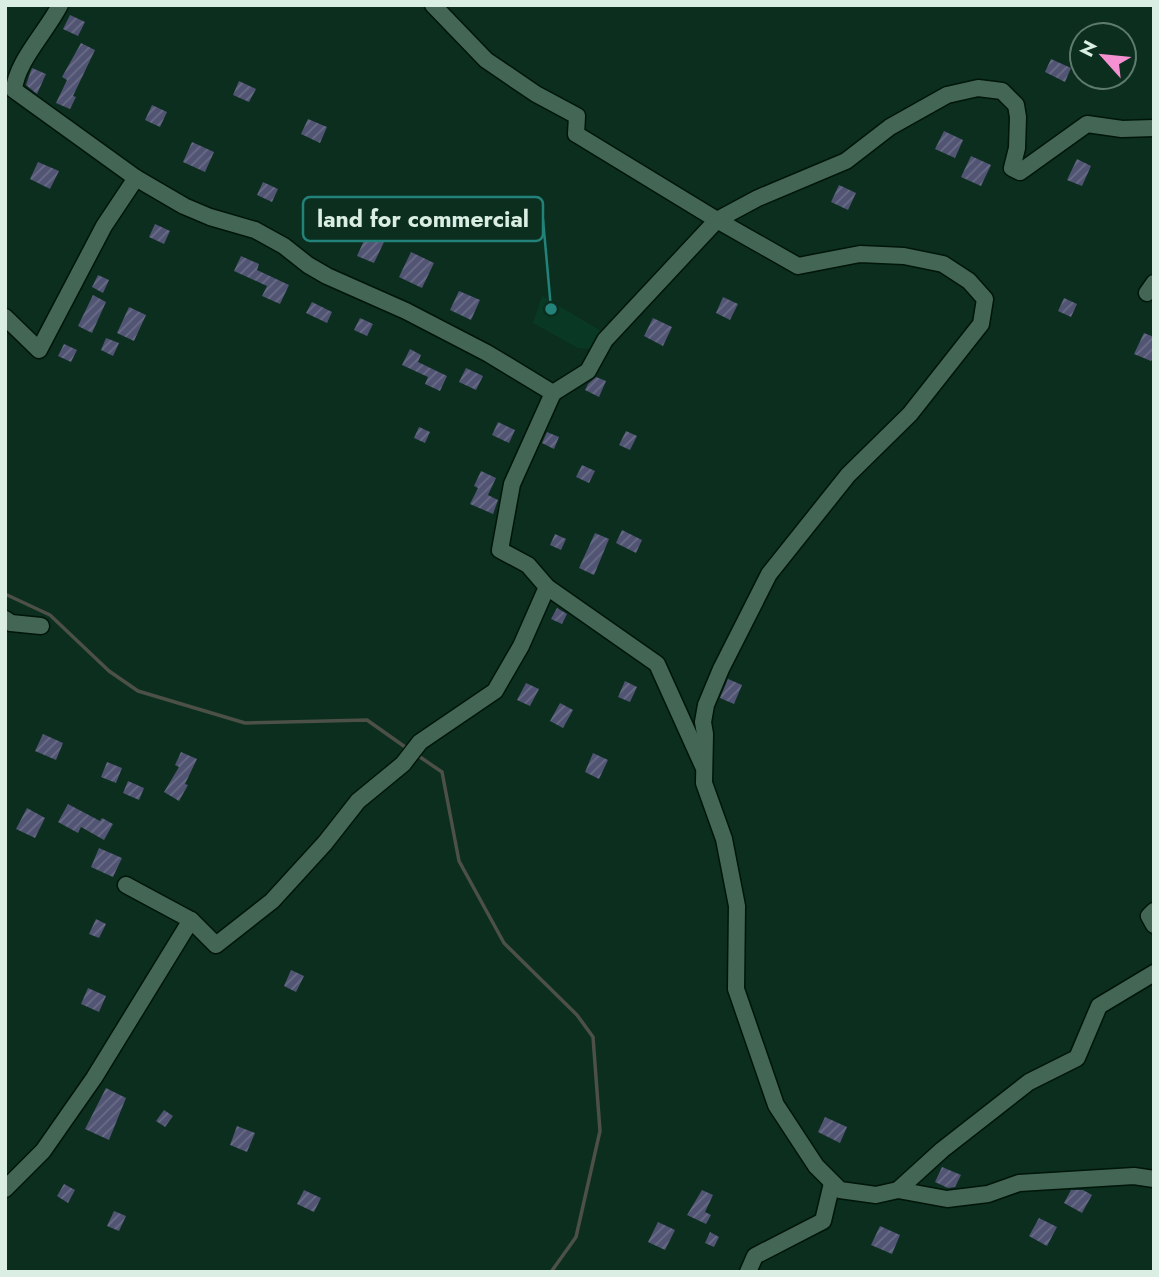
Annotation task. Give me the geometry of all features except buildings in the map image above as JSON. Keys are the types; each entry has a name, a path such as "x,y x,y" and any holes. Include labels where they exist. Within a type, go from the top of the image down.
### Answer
{"street":[{"path":"60,5 25,60 15,81 14,90 136,178 184,206 254,230 284,246 327,276 406,311 553,393"},
{"path":"433,5 486,60 536,94 577,116 576,134 798,266 860,254 905,256 943,264 969,281 985,299 981,324 974,334 910,414 848,475 769,575 721,669 706,705 703,722 704,783 724,839 737,906 736,989 776,1105 816,1166 839,1190 876,1195 898,1190 947,1199 988,1194 1018,1183 1134,1176 1154,1179"},
{"path":"705,770 657,664 547,587 528,565 500,550 512,484 553,393 588,371 606,340 717,220 758,198 846,161 890,127 947,95 978,88 1002,91 1016,105 1017,148 1012,168 1020,172 1087,124 1122,130 1154,128"},
{"path":"5,317 39,350 104,226 136,178"},
{"path":"126,885 191,920 215,945 272,901 325,843 358,801 403,764 420,742 495,691 521,646 547,587"},
{"path":"5,619 10,623 41,626"},
{"path":"1154,911 1149,916 1154,925"},
{"path":"5,1189 43,1151 94,1077 191,920"},
{"path":"898,1190 942,1150 1029,1082 1077,1058 1099,1006 1154,973"},
{"path":"748,1272 755,1256 823,1221 832,1183"}],"shaded area":[{"path":"542,296 603,332 593,349 578,348 533,323"}],"waterway":[{"path":"5,594 50,615 109,671 138,691 245,723 367,720 408,749"},
{"path":"417,755 442,772 459,861 504,943 577,1015 593,1037 600,1131 576,1237 551,1272"}],"place":[{"name":"land for commercial","path":"551,309"}]}
